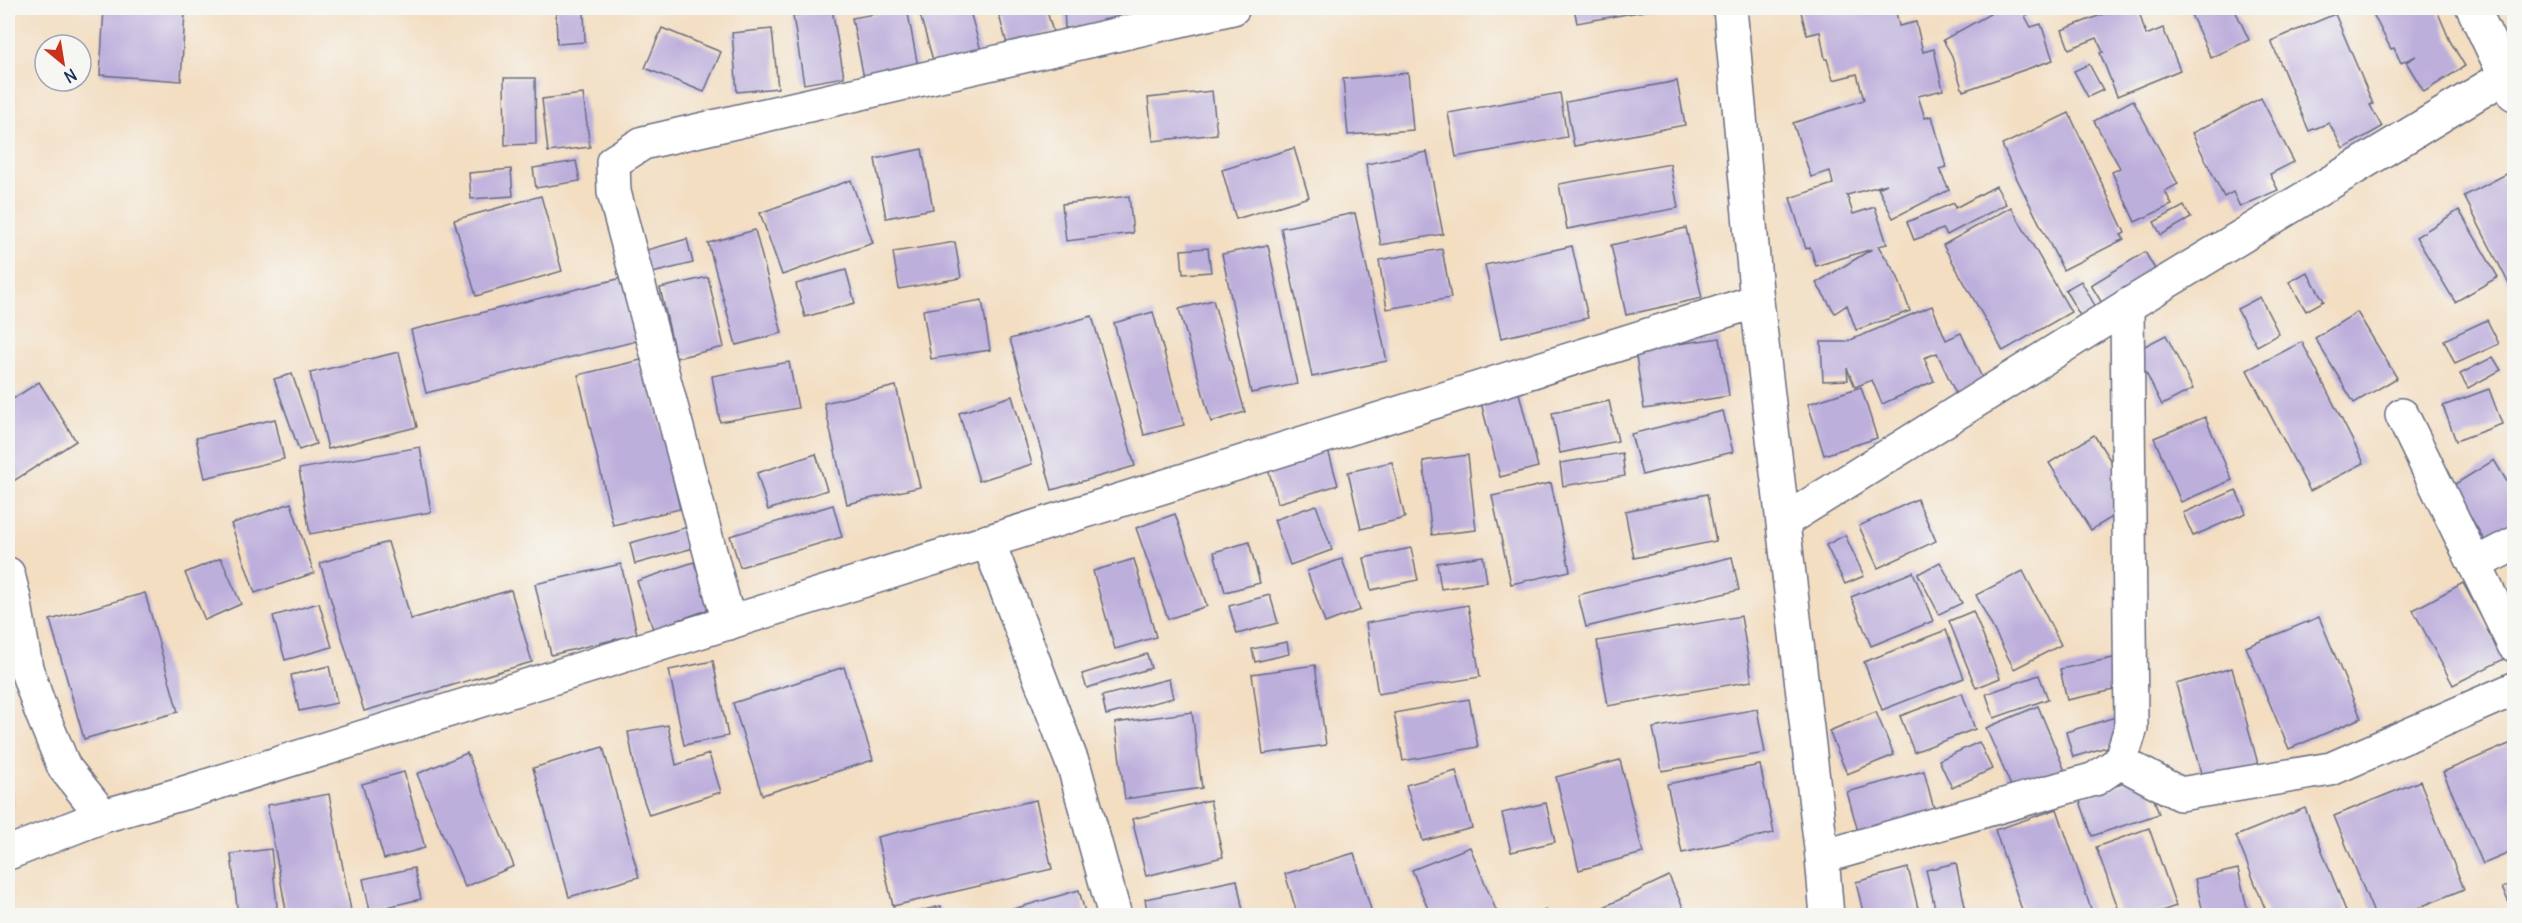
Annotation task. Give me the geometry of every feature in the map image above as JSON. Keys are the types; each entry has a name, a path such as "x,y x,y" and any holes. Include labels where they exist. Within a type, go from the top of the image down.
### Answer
{"street":[{"path":"729,622 614,192 613,162 643,143 1233,8"},
{"path":"1730,8 1757,302 1784,521 1827,915"},
{"path":"1784,521 2127,306 2512,81 2473,8"},
{"path":"8,853 104,816 1757,302"},
{"path":"1822,857 2095,779 2121,762 2131,728 2127,306"},
{"path":"2402,415 2514,645"},
{"path":"988,541 1075,770 1115,915"},
{"path":"2475,564 2514,544"},
{"path":"8,574 26,668 41,711 64,767 104,816"},
{"path":"2121,762 2180,794 2331,769 2514,689"}],"building":[{"path":"104,8 185,12 181,81 100,75"},
{"path":"556,8 584,8 585,42 557,44"},
{"path":"907,8 918,67 864,78 852,18"},
{"path":"918,8 969,8 984,61 937,74"},
{"path":"997,8 1046,8 1053,32 1007,44"},
{"path":"1064,8 1117,8 1117,26 1065,28"},
{"path":"1574,8 1655,8 1655,9 1577,23"},
{"path":"1800,8 1909,8 1896,12 1899,26 1916,22 1923,52 1934,49 1943,90 1918,96 1925,118 1932,116 1946,167 1939,169 1949,190 1893,218 1878,188 1887,184 1847,195 1853,214 1875,207 1887,244 1878,246 1897,275 1910,311 1856,330 1847,305 1835,313 1816,283 1872,249 1816,266 1810,247 1806,249 1790,198 1833,184 1830,171 1811,177 1793,123 1864,100 1857,74 1833,80 1827,59 1825,59 1820,32 1807,35"},
{"path":"1987,8 2032,8 2034,12 2025,16 2031,27 2041,24 2053,60 1963,91 1951,54 1943,40 1990,14"},
{"path":"2119,8 2138,8 2146,35 2163,28 2180,70 2117,96 2100,53 2103,52 2097,38 2069,49 2062,30"},
{"path":"2188,8 2234,8 2249,40 2211,58"},
{"path":"2370,8 2436,8 2450,41 2465,66 2424,92 2406,62 2416,56 2401,63 2394,48 2391,49"},
{"path":"832,9 844,77 804,84 793,16"},
{"path":"2335,14 2373,104 2370,105 2382,127 2343,149 2329,123 2309,131 2271,41"},
{"path":"662,28 721,52 704,92 645,68"},
{"path":"772,29 778,88 737,92 732,33"},
{"path":"2089,64 2103,90 2088,97 2074,71"},
{"path":"1408,73 1413,130 1348,135 1343,79"},
{"path":"504,78 535,78 536,144 505,145"},
{"path":"1677,81 1685,125 1574,146 1566,102"},
{"path":"1212,91 1217,134 1153,141 1148,98"},
{"path":"1560,93 1567,137 1456,157 1448,113"},
{"path":"583,94 590,147 548,152 542,99"},
{"path":"2261,98 2294,162 2270,174 2278,190 2240,207 2233,192 2224,197 2192,133"},
{"path":"2133,100 2178,184 2165,191 2172,205 2135,222 2112,172 2120,168 2094,121"},
{"path":"2069,113 2125,233 2121,235 2124,239 2063,270 2002,145"},
{"path":"1294,148 1309,197 1236,219 1222,170"},
{"path":"922,149 933,209 886,218 875,159"},
{"path":"1427,152 1443,234 1381,245 1366,164"},
{"path":"576,161 580,181 536,188 533,168"},
{"path":"1670,164 1678,208 1567,229 1559,184"},
{"path":"511,169 513,196 471,199 469,173"},
{"path":"2514,170 2514,294 2464,196"},
{"path":"851,180 873,243 782,275 760,213"},
{"path":"1996,186 2006,204 1947,235 1943,229 1914,240 1907,222 1954,203 1955,208"},
{"path":"541,196 562,271 476,296 454,220"},
{"path":"1129,196 1133,233 1066,241 1062,204"},
{"path":"2184,206 2191,218 2161,235 2154,222"},
{"path":"2011,207 2071,312 2003,351 1943,245"},
{"path":"2459,210 2498,277 2455,302 2416,237"},
{"path":"1355,213 1387,361 1312,377 1281,228"},
{"path":"1686,228 1702,298 1626,315 1611,245"},
{"path":"755,230 782,333 736,345 708,243"},
{"path":"687,239 693,263 648,274 643,251"},
{"path":"955,242 961,278 899,289 893,252"},
{"path":"1268,245 1297,384 1251,393 1222,254"},
{"path":"1572,246 1588,318 1501,338 1485,265"},
{"path":"1208,248 1211,272 1183,274 1181,250"},
{"path":"1442,249 1451,298 1387,309 1379,260"},
{"path":"2145,252 2166,288 2112,320 2091,285"},
{"path":"846,270 855,303 805,317 796,284"},
{"path":"2307,272 2324,301 2306,311 2289,282"},
{"path":"626,277 641,340 426,393 411,330"},
{"path":"708,277 724,347 676,358 660,288"},
{"path":"2081,281 2103,320 2088,329 2065,290"},
{"path":"2260,297 2279,334 2257,346 2237,309"},
{"path":"982,300 990,350 931,359 923,310"},
{"path":"1213,300 1245,412 1211,422 1179,309"},
{"path":"1932,306 1946,340 1961,333 1984,382 1956,394 1937,353 1924,358 1934,381 1882,404 1872,380 1855,387 1847,368 1848,380 1823,381 1821,342 1846,342"},
{"path":"1153,312 1184,425 1144,435 1114,323"},
{"path":"2357,312 2397,378 2354,403 2315,338"},
{"path":"1092,316 1135,466 1052,490 1010,339"},
{"path":"2487,320 2499,344 2455,364 2444,340"},
{"path":"2166,335 2193,389 2162,405 2135,351"},
{"path":"1720,338 1729,396 1644,409 1635,350"},
{"path":"2302,342 2364,463 2310,491 2247,370"},
{"path":"399,352 417,427 328,449 310,373"},
{"path":"2493,357 2501,370 2468,388 2460,374"},
{"path":"645,359 680,509 613,525 578,375"},
{"path":"789,362 798,408 720,422 712,376"},
{"path":"292,374 316,444 299,450 274,379"},
{"path":"39,382 76,441 9,484 8,402"},
{"path":"896,386 920,487 847,504 824,403"},
{"path":"1861,387 1877,438 1824,455 1808,404"},
{"path":"2489,389 2502,424 2456,441 2443,406"},
{"path":"1519,393 1538,467 1500,477 1481,403"},
{"path":"1012,396 1032,464 979,481 959,413"},
{"path":"1609,401 1618,441 1560,453 1552,413"},
{"path":"1723,411 1733,452 1642,475 1631,434"},
{"path":"2205,417 2232,480 2181,502 2154,438"},
{"path":"275,419 284,459 205,478 196,438"},
{"path":"2094,435 2137,502 2091,530 2049,463"},
{"path":"1326,443 1338,485 1278,503 1266,462"},
{"path":"420,447 431,512 310,534 299,469"},
{"path":"1622,453 1625,476 1563,486 1560,463"},
{"path":"816,454 827,490 768,510 757,473"},
{"path":"1468,455 1476,530 1432,535 1423,461"},
{"path":"2494,460 2514,493 2514,537 2491,551 2452,486"},
{"path":"1392,462 1405,518 1361,529 1348,472"},
{"path":"1551,483 1570,571 1511,584 1492,496"},
{"path":"2236,490 2246,513 2193,536 2183,513"},
{"path":"1707,494 1716,541 1634,558 1625,511"},
{"path":"1917,499 1936,541 1878,568 1859,526"},
{"path":"291,503 314,573 255,593 231,524"},
{"path":"833,505 842,537 740,567 730,536"},
{"path":"1316,505 1332,550 1290,565 1274,520"},
{"path":"1175,514 1207,606 1168,619 1136,528"},
{"path":"695,525 701,546 635,564 630,543"},
{"path":"1845,535 1864,576 1845,584 1826,545"},
{"path":"388,542 411,619 511,590 532,662 364,711 320,563"},
{"path":"1249,542 1260,583 1225,592 1214,552"},
{"path":"1411,548 1418,580 1371,590 1364,558"},
{"path":"1483,556 1487,582 1441,589 1437,563"},
{"path":"1732,557 1739,590 1586,627 1578,595"},
{"path":"221,558 241,604 205,620 185,573"},
{"path":"1134,559 1156,637 1115,649 1093,571"},
{"path":"1342,559 1360,610 1325,623 1307,571"},
{"path":"694,562 710,609 653,629 637,581"},
{"path":"1940,562 1962,603 1939,614 1918,574"},
{"path":"621,564 637,634 551,655 535,584"},
{"path":"2023,571 2061,645 2014,669 1976,595"},
{"path":"1913,572 1933,621 1871,646 1851,597"},
{"path":"2463,583 2504,659 2453,685 2413,610"},
{"path":"145,593 178,712 84,739 50,620"},
{"path":"1270,595 1278,623 1237,634 1229,606"},
{"path":"319,603 332,647 285,660 273,616"},
{"path":"1468,605 1480,677 1378,694 1366,623"},
{"path":"1973,611 2000,678 1976,688 1949,621"},
{"path":"1741,616 1752,681 1608,706 1597,641"},
{"path":"2319,617 2361,718 2289,749 2246,647"},
{"path":"1946,630 1964,678 1882,710 1864,662"},
{"path":"1287,642 1289,654 1255,662 1252,649"},
{"path":"1147,654 1151,668 1087,688 1082,674"},
{"path":"2118,657 2124,688 2067,700 2060,669"},
{"path":"713,661 728,736 684,745 669,670"},
{"path":"1315,665 1326,745 1263,754 1252,674"},
{"path":"329,666 337,703 299,711 291,675"},
{"path":"844,667 873,760 762,795 733,703"},
{"path":"2232,668 2261,775 2206,791 2176,684"},
{"path":"2039,675 2048,699 1994,718 1986,694"},
{"path":"1169,679 1173,698 1106,715 1102,696"},
{"path":"1962,693 1975,729 1914,752 1900,716"},
{"path":"1469,699 1478,747 1403,761 1394,713"},
{"path":"2038,706 2065,771 2014,793 1986,728"},
{"path":"1757,709 1765,753 1662,771 1653,728"},
{"path":"1192,712 1202,788 1125,799 1115,723"},
{"path":"1876,712 1894,755 1847,774 1829,731"},
{"path":"2119,716 2127,741 2073,757 2066,732"},
{"path":"668,725 676,765 709,754 721,792 649,815 638,784 628,732"},
{"path":"1979,742 1992,769 1952,788 1939,760"},
{"path":"2514,742 2514,851 2483,864 2443,772"},
{"path":"603,747 639,877 569,897 533,768"},
{"path":"467,753 514,866 465,887 417,774"},
{"path":"1620,760 1643,853 1579,870 1556,777"},
{"path":"1760,765 1774,833 1682,853 1667,784"},
{"path":"1456,771 1472,828 1423,841 1406,785"},
{"path":"1924,771 1940,832 1864,853 1847,792"},
{"path":"8,772 14,805 8,806"},
{"path":"404,772 425,848 384,859 362,784"},
{"path":"2146,776 2159,814 2092,836 2079,798"},
{"path":"2420,781 2464,889 2398,916 2375,916 2334,816"},
{"path":"329,794 352,916 287,916 267,805"},
{"path":"1036,800 1052,869 893,906 877,837"},
{"path":"1210,800 1223,857 1146,876 1132,819"},
{"path":"1546,803 1555,842 1511,852 1502,813"},
{"path":"2305,808 2348,916 2268,916 2236,836"},
{"path":"2057,809 2092,912 2082,916 2024,916 1995,830"},
{"path":"2149,828 2176,906 2148,916 2121,916 2096,847"},
{"path":"1470,847 1498,915 1431,916 1412,870"},
{"path":"271,849 278,916 238,916 231,854"},
{"path":"1354,853 1373,916 1298,916 1285,874"},
{"path":"1956,863 1967,916 1937,916 1926,870"},
{"path":"414,868 421,899 370,911 363,879"},
{"path":"1908,868 1920,916 1864,916 1856,882"},
{"path":"2238,869 2249,916 2204,916 2195,879"},
{"path":"1669,876 1687,916 1585,916"},
{"path":"1237,880 1244,916 1148,916 1145,899"},
{"path":"2514,882 2514,913 2502,888"},
{"path":"1079,890 1086,916 1012,916 1010,910"},
{"path":"941,906 943,916 903,916 903,915"},
{"path":"1546,910 1549,916 1533,916"}]}
